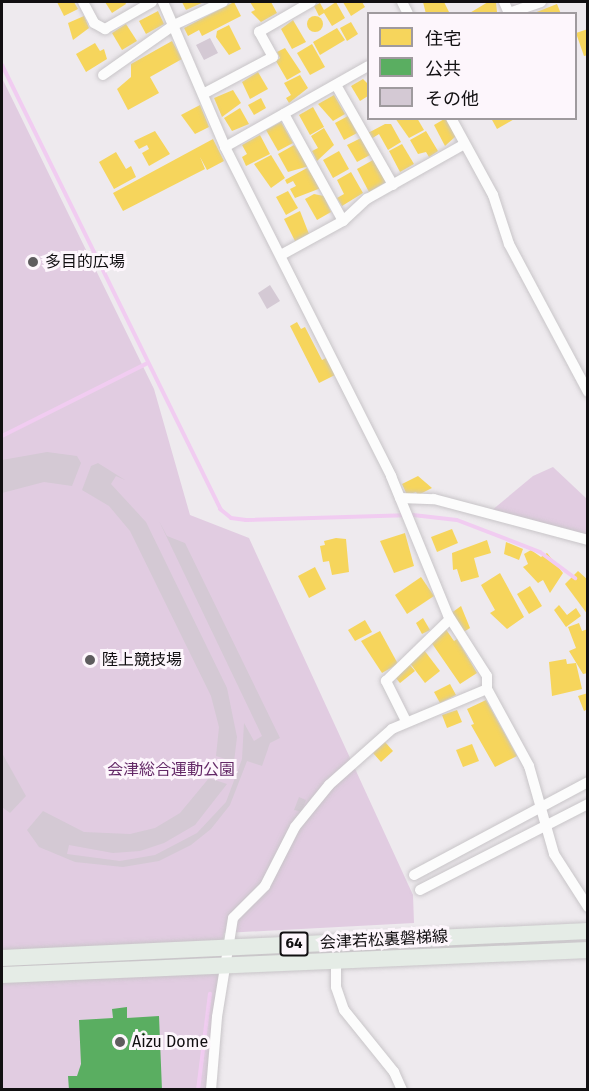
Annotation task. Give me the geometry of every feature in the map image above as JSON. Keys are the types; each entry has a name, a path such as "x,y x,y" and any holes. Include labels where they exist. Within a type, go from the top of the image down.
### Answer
{"main road":[{"name":"会津若松裏磐梯線","path":"2,958 588,931"},
{"name":"会津若松裏磐梯線","path":"2,975 588,950"}],"street":[{"path":"83,2 94,24 105,29 152,2"},
{"path":"164,2 225,147 281,255 400,498 450,619 486,676 487,689 529,766 542,805 545,828 554,854 588,907"},
{"path":"103,75 174,25 223,2"},
{"path":"203,94 273,57 259,32 311,2"},
{"path":"521,11 541,2"},
{"path":"225,147 367,67"},
{"path":"336,85 393,185"},
{"path":"284,114 343,221"},
{"path":"452,120 463,145 494,195 508,244 588,392"},
{"path":"281,255 343,221 367,199 463,145"},
{"path":"400,498 434,499 588,540"},
{"path":"406,721 386,681 450,619"},
{"path":"211,1089 216,1017 230,947 233,918 265,886 295,827 329,785 406,721 463,702 487,689"},
{"path":"414,875 588,782"},
{"path":"420,890 588,804"},
{"path":"336,961 336,987 344,1010 394,1072 402,1089"}],"green space":[{"name":"会津総合運動公園","path":"2,78 154,389 190,515 249,538 413,895 414,923 224,933 206,1089 2,1089"},
{"path":"553,467 587,499 587,535 491,511 533,476"}],"building: 住宅":[{"path":"57,2 74,2 78,9 64,16"},
{"path":"105,2 125,2 126,4 112,13"},
{"path":"182,2 204,2 186,10"},
{"path":"234,2 241,16 202,36 199,30 188,36 184,28"},
{"path":"250,2 271,2 277,13 261,22 251,12 255,10"},
{"path":"336,2 345,18 332,26 324,13 319,16 314,6 320,3 324,10"},
{"path":"343,2 362,2 365,7 351,16"},
{"path":"423,2 444,2 449,12 426,12"},
{"path":"488,2 496,2 497,12 471,12"},
{"path":"557,4 560,12 537,12"},
{"path":"158,11 164,24 146,34 139,21"},
{"path":"84,16 89,28 73,40 68,23"},
{"path":"315,16 321,18 323,24 321,30 315,32 309,30 307,24 309,18"},
{"path":"293,20 306,42 292,49 281,29"},
{"path":"351,22 358,34 347,41 340,28"},
{"path":"126,24 137,41 122,50 112,33"},
{"path":"229,25 241,49 229,55 216,37 217,31"},
{"path":"337,28 345,40 320,55 313,42"},
{"path":"588,29 588,55 584,56 577,33"},
{"path":"172,41 182,59 150,77 159,93 128,110 117,89 131,77 131,64"},
{"path":"95,43 100,51 104,49 107,59 86,72 76,54"},
{"path":"312,44 325,67 310,75 297,53"},
{"path":"285,48 301,72 287,80 276,61 280,58 277,52"},
{"path":"258,72 268,89 250,99 242,82"},
{"path":"300,75 308,88 289,103 286,98 291,95 284,83"},
{"path":"363,79 367,83 367,97 360,101 351,86"},
{"path":"233,90 241,103 222,117 214,98"},
{"path":"334,95 345,114 333,121 318,104"},
{"path":"261,98 266,108 254,115 248,105"},
{"path":"200,105 209,127 195,134 181,115"},
{"path":"313,107 324,127 310,135 299,115"},
{"path":"240,108 249,124 232,131 224,118"},
{"path":"348,116 357,133 344,140 335,123"},
{"path":"396,120 418,120 424,130 409,138"},
{"path":"447,120 456,136 445,146 434,125"},
{"path":"492,120 513,120 497,129"},
{"path":"281,122 293,143 278,151 266,130"},
{"path":"385,124 391,124 401,142 388,150 379,134 371,139 368,133"},
{"path":"324,128 334,145 317,161 312,151 318,148 311,136"},
{"path":"155,131 170,154 149,166 142,153 149,149 147,145 139,149 134,141"},
{"path":"426,131 438,151 429,157 426,152 418,154 410,140"},
{"path":"260,135 270,154 246,166 242,157 247,154 242,145"},
{"path":"361,138 370,155 357,162 347,145"},
{"path":"213,139 224,161 207,170 200,157 205,169 123,211 113,193"},
{"path":"402,144 414,164 400,172 389,151"},
{"path":"294,145 309,166 288,172 278,154"},
{"path":"339,151 349,169 333,178 323,160"},
{"path":"116,152 126,169 131,166 136,177 114,189 99,162"},
{"path":"271,155 285,178 271,188 254,164"},
{"path":"373,160 386,182 369,192 357,169"},
{"path":"307,168 321,188 295,198 290,189 296,186 293,181 287,184 285,180"},
{"path":"351,172 363,193 342,206 337,198 344,194 337,180"},
{"path":"288,191 298,208 286,215 276,197"},
{"path":"314,194 324,196 331,212 317,220 305,199"},
{"path":"300,211 309,234 295,241 284,219"},
{"path":"297,322 301,329 305,327 322,360 328,357 337,374 319,383 290,326"},
{"path":"418,476 432,488 418,495 416,492 407,495 402,484"},
{"path":"452,529 458,543 437,552 431,537"},
{"path":"405,533 414,566 394,573 380,541"},
{"path":"336,538 346,539 349,572 332,575 329,561 323,562 320,546 325,545 324,541"},
{"path":"487,540 491,553 474,558 479,577 461,582 457,569 453,570 452,553"},
{"path":"506,542 523,549 519,560 504,554"},
{"path":"531,550 541,557 547,553 563,573 550,593 543,580 538,583 523,567 528,564 524,554"},
{"path":"315,567 326,589 309,598 298,576"},
{"path":"578,571 588,580 588,615 565,584"},
{"path":"500,573 524,617 507,629 490,613 495,610 481,585"},
{"path":"421,577 434,596 407,614 395,595"},
{"path":"530,586 542,606 529,614 517,594"},
{"path":"559,605 567,615 576,608 581,616 566,627 554,610"},
{"path":"461,606 470,628 462,633 450,614"},
{"path":"423,618 430,630 422,634 416,623"},
{"path":"365,620 372,632 355,641 348,630"},
{"path":"579,623 582,631 588,629 588,673 583,674 569,651 576,648 568,627"},
{"path":"445,628 454,641 457,639 477,673 460,684 431,642"},
{"path":"380,631 398,664 382,673 361,641"},
{"path":"424,650 440,671 425,683 409,662"},
{"path":"566,659 567,664 576,663 582,689 552,696 549,662"},
{"path":"409,664 415,671 400,683 395,677"},
{"path":"450,684 456,695 440,703 434,692"},
{"path":"588,693 588,709 584,711 578,696"},
{"path":"486,700 517,756 495,767 471,725 474,724 467,709"},
{"path":"457,710 462,722 447,728 442,715"},
{"path":"385,742 393,751 381,762 373,753"},
{"path":"472,744 479,761 463,767 456,750"}],"building: 公共":[{"name":"Aizu Dome","path":"127,1007 127,1018 159,1016 162,1090 69,1090 68,1076 77,1076 81,1064 79,1020 113,1018 112,1009"}],"building: その他":[{"path":"210,38 218,53 204,60 196,45"},
{"path":"270,285 280,301 267,309 258,293"},
{"path":"47,452 77,456 81,463 72,486 44,482 2,493 2,460"},
{"path":"98,463 125,480 116,476 111,484 146,522 227,688 237,737 234,762 216,756 219,727 211,696 130,531 109,506 82,490 91,466"},
{"path":"159,521 167,536 185,543 280,738 270,743 262,766 247,761 230,805 211,829 191,845 159,861 123,867 75,862 39,847 27,830 43,811 84,832 130,834 155,828 180,813 209,778 227,784 195,825 164,843 140,851 113,853 69,845 67,854 120,861 155,855 197,833 226,802 242,759 244,723 254,741 262,736"},
{"path":"2,753 26,796 10,813 2,807"},
{"path":"299,797 306,800 301,812 294,810"}],"waterway":[{"path":"2,65 220,509 231,518 246,520 413,515 457,520 540,552 575,578"},
{"path":"2,436 146,364"},
{"path":"198,1090 210,994"}],"place":[{"name":"多目的広場","path":"33,262"},
{"name":"陸上競技場","path":"90,660"},
{"name":"Aizu Dome","path":"120,1042"}]}
